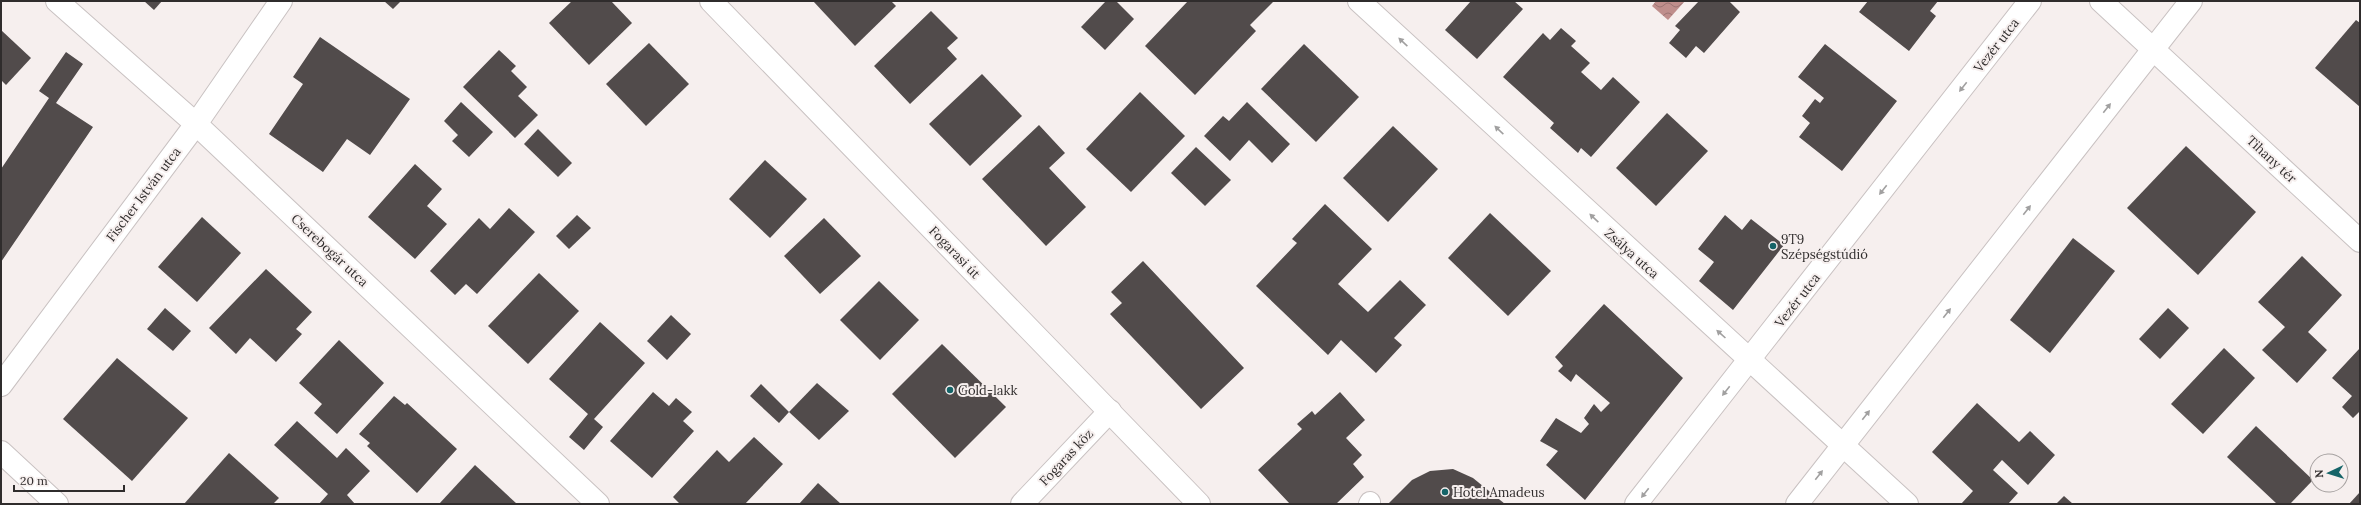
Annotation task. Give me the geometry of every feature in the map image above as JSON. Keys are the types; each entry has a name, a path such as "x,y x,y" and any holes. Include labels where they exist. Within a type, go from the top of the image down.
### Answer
{"street":[{"name":"Cserebogár utca","path":"57,1 196,124 598,504"},
{"name":"Fischer István utca","path":"1,385 196,124 281,1"},
{"name":"Fogarasi út","path":"711,1 1199,504"},
{"name":"Zsálya utca","path":"1358,1 1907,504"},
{"name":"Vezér utca","path":"1636,504 2030,1"},
{"name":"Tihany tér","path":"2101,1 2360,242"},
{"path":"1797,504 2191,1"},
{"name":"Fogaras köz","path":"1022,504 1110,411"},
{"path":"1,452 57,504"}],"water":[{"path":"1656,1 1685,1 1668,20 1652,6"}],"building":[{"path":"144,1 162,1 154,10"},
{"path":"384,1 401,1 393,9"},
{"path":"572,1 611,1 632,23 589,65 549,23"},
{"path":"813,1 891,1 896,6 855,46"},
{"path":"1106,1 1116,1 1134,19 1105,50 1081,27"},
{"path":"1188,1 1273,2 1250,25 1256,31 1195,95 1145,46"},
{"path":"1471,1 1514,1 1523,9 1477,59 1445,30"},
{"path":"1699,1 1729,1 1740,12 1704,53 1696,46 1686,58 1669,43 1680,30 1675,26"},
{"path":"1868,1 1938,1 1930,11 1936,16 1909,51 1859,12"},
{"path":"931,11 958,38 947,48 957,59 910,104 874,66"},
{"path":"2356,20 2360,23 2360,107 2315,68"},
{"path":"1561,28 1576,41 1571,46 1590,63 1581,72 1601,90 1613,77 1640,102 1591,157 1581,148 1578,153 1550,128 1554,123 1503,77 1543,33 1550,40"},
{"path":"1,30 31,58 6,85 1,80"},
{"path":"320,37 410,99 370,155 347,139 323,172 269,134 303,84 293,77"},
{"path":"649,43 689,84 646,126 606,84"},
{"path":"1304,44 1359,97 1316,142 1261,89"},
{"path":"1825,44 1897,101 1842,171 1799,137 1810,123 1802,116 1815,99 1820,103 1824,98 1798,77"},
{"path":"499,50 516,66 511,71 527,87 518,96 538,115 515,138 463,87"},
{"path":"66,52 83,64 56,103 93,127 1,262 1,169 49,98 39,91"},
{"path":"982,74 1022,116 970,166 929,124"},
{"path":"1140,92 1185,136 1131,192 1086,149"},
{"path":"461,102 493,132 469,157 452,141 458,135 444,121"},
{"path":"1247,102 1290,144 1272,163 1249,140 1230,161 1204,136 1223,116 1229,121"},
{"path":"1667,113 1708,151 1656,206 1616,168"},
{"path":"1039,125 1065,153 1049,168 1086,207 1046,246 982,179"},
{"path":"1393,126 1438,169 1388,222 1343,178"},
{"path":"538,129 572,163 558,177 524,144"},
{"path":"2186,146 2256,212 2198,275 2127,208"},
{"path":"1196,147 1231,180 1205,206 1171,173"},
{"path":"765,160 807,199 770,238 729,199"},
{"path":"415,164 442,189 427,206 447,224 415,259 368,217"},
{"path":"1325,204 1372,249 1338,284 1368,312 1400,280 1426,305 1394,338 1402,345 1376,373 1341,340 1328,355 1256,286 1297,243 1292,239"},
{"path":"509,208 535,232 477,294 466,284 455,295 430,271 479,218 490,229"},
{"path":"1490,213 1551,271 1508,316 1448,258"},
{"path":"577,215 591,228 569,249 556,236"},
{"path":"1725,215 1742,230 1751,219 1784,245 1733,310 1699,281 1714,262 1698,249"},
{"path":"202,217 241,253 197,302 158,267"},
{"path":"824,218 861,256 820,294 784,256"},
{"path":"2073,238 2115,271 2050,353 2010,320"},
{"path":"2302,256 2342,295 2308,332 2327,350 2297,383 2262,350 2285,327 2258,302"},
{"path":"1143,261 1244,368 1201,409 1110,314 1122,303 1111,292"},
{"path":"266,269 312,312 296,329 302,334 276,362 250,338 236,354 209,328"},
{"path":"539,273 579,311 528,364 488,326"},
{"path":"879,281 919,320 880,360 840,320"},
{"path":"1604,304 1683,378 1585,500 1546,465 1558,451 1540,441 1556,418 1581,433 1589,424 1584,418 1594,404 1601,412 1610,403 1576,374 1571,382 1558,371 1563,366 1555,357"},
{"path":"165,308 191,331 173,351 147,329"},
{"path":"2168,308 2189,328 2160,359 2139,339"},
{"path":"671,315 691,334 667,360 647,341"},
{"path":"600,322 645,363 594,419 603,427 584,450 569,437 588,414 549,379"},
{"path":"339,340 384,383 337,434 314,413 322,404 299,383"},
{"path":"942,344 1006,407 955,458 892,394"},
{"path":"2224,348 2255,378 2203,434 2171,404"},
{"path":"2360,348 2360,411 2353,418 2342,407 2352,396 2332,378"},
{"path":"117,358 188,418 132,481 63,419"},
{"path":"817,383 849,411 819,440 789,412"},
{"path":"761,384 789,412 779,423 750,396"},
{"path":"653,392 669,406 676,398 692,412 683,421 694,431 652,478 610,441"},
{"path":"1340,392 1365,420 1346,438 1362,455 1353,464 1364,477 1336,504 1290,504 1258,470 1302,429 1297,424 1312,411 1315,415"},
{"path":"394,396 405,405 407,403 457,449 417,493 367,446 370,443 359,434"},
{"path":"1977,403 2019,442 2030,431 2055,455 2028,485 2002,460 1993,470 2018,493 2008,504 1961,504 1973,491 1932,452"},
{"path":"297,421 337,458 346,448 370,471 347,495 355,504 319,504 328,494 274,445"},
{"path":"2256,426 2309,476 2309,484 2290,504 2277,504 2227,457"},
{"path":"754,437 783,464 745,504 680,504 673,497 717,450 729,462"},
{"path":"229,453 279,498 273,504 184,504"},
{"path":"475,465 517,504 439,504"},
{"name":"Hotel Amadeus","path":"1453,469 1473,478 1505,504 1388,504 1412,480 1430,471"},
{"path":"818,483 841,504 799,504"},
{"path":"2360,492 2360,504 2349,504"},
{"path":"2064,496 2073,504 2056,504"}],"place":[{"name":"9T9 Szépségstúdió","path":"1773,246"},
{"name":"Gold-lakk","path":"950,390"},
{"name":"Hotel Amadeus","path":"1445,492"}]}
